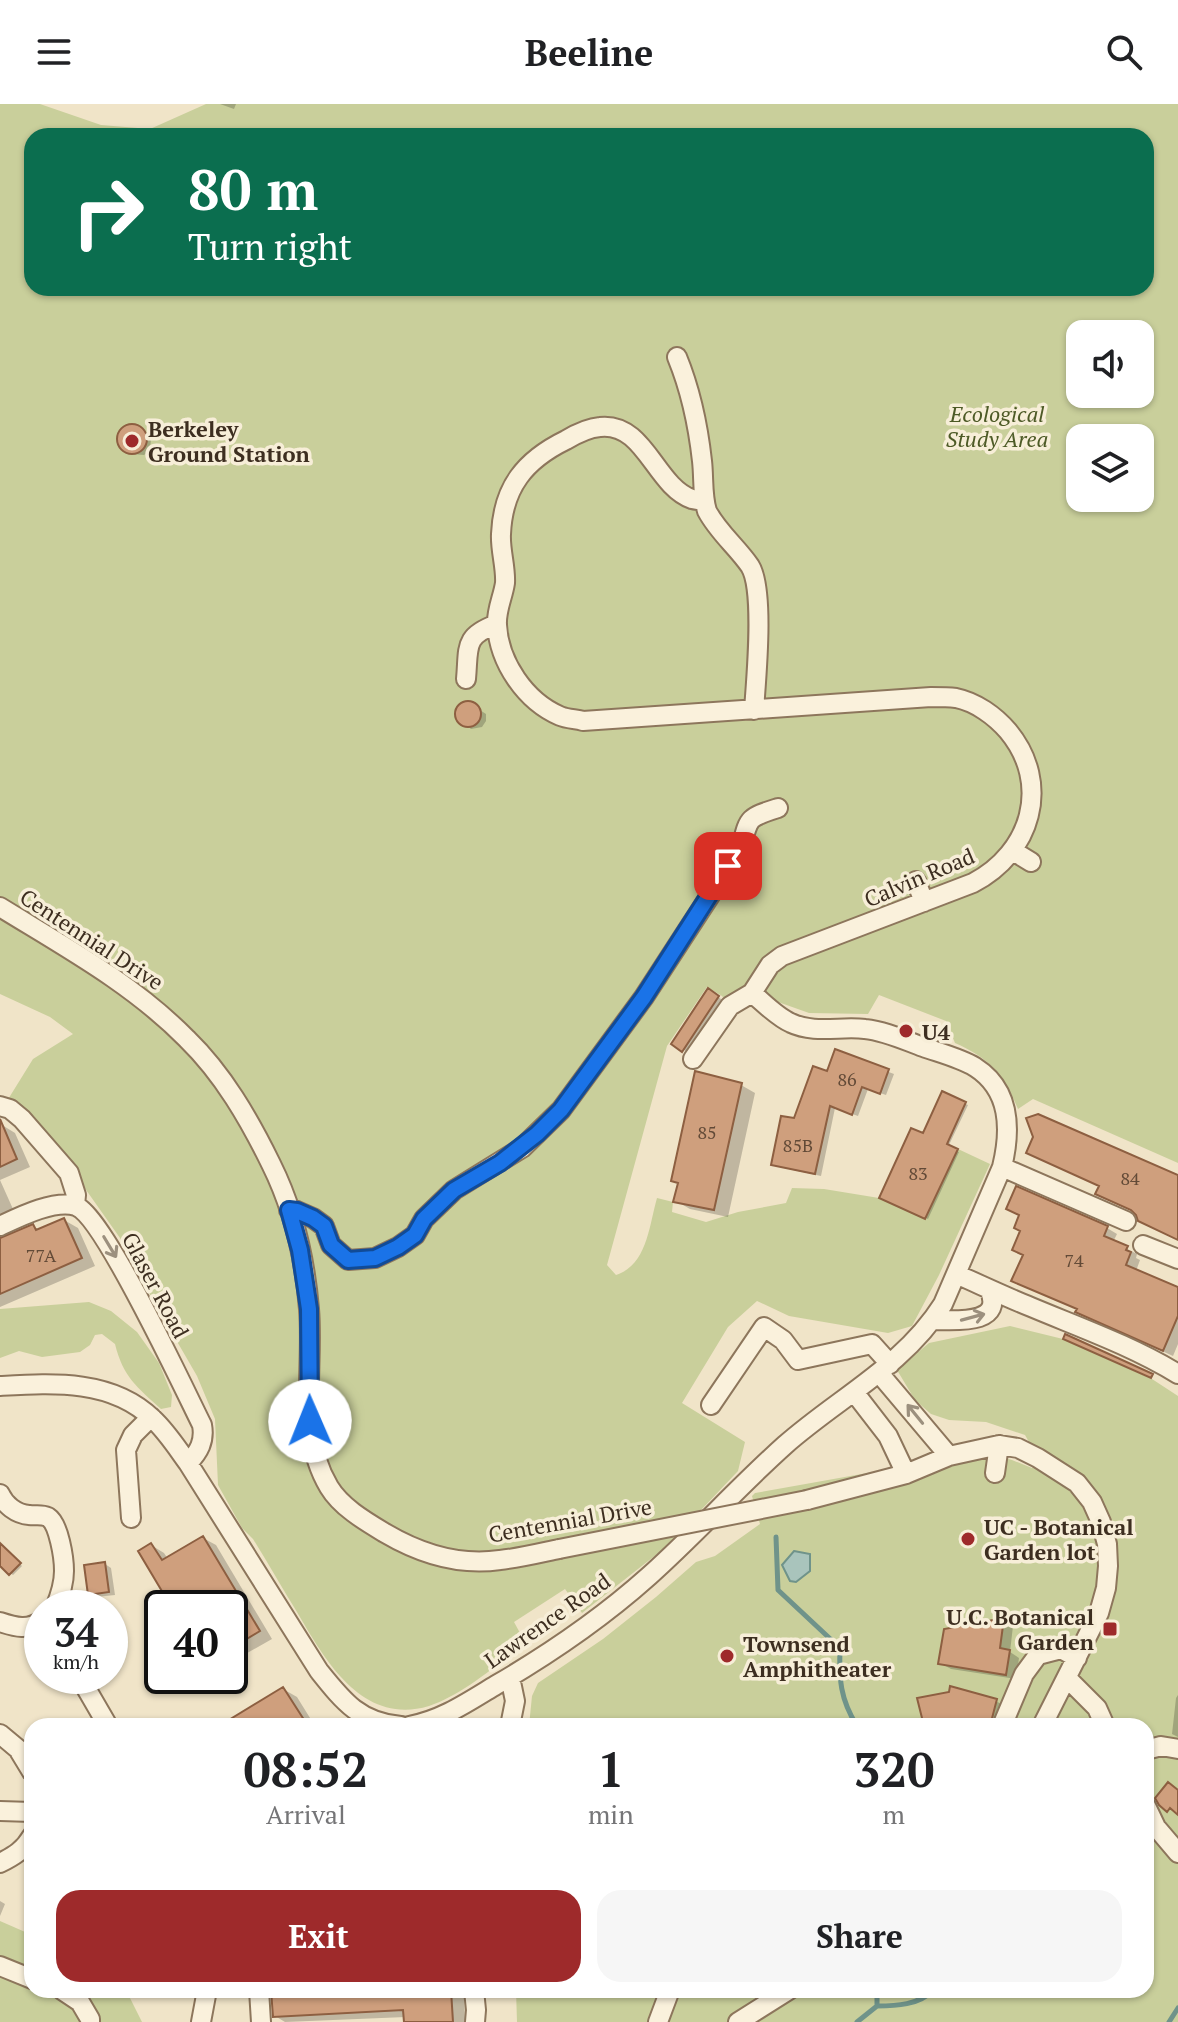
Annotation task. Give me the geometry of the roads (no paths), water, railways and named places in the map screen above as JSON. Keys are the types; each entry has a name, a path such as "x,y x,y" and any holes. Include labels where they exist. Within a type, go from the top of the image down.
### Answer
{"street":[{"path":"677,357 696,417 703,464 704,501 711,518 751,568 757,588 754,710"},
{"name":"Calvin Road","path":"693,1059 730,1006 752,993 770,965 782,956 988,875 1013,851 1022,836 1032,799 1026,760 1015,740 1001,723 981,708 957,698 931,697 594,721 560,716 537,702 522,688 510,669 497,624 505,582 501,537 507,499 532,460 548,448 583,431 600,427 616,428 629,435 670,483 691,498 704,501"},
{"path":"466,679 472,637 482,629 497,624"},
{"path":"289,1210 313,1218 324,1226 331,1245 348,1260 375,1258 415,1235 424,1219 463,1183 522,1148 561,1110 644,997 741,848 749,820 778,808"},
{"path":"1013,851 1031,862"},
{"path":"916,881 924,902"},
{"name":"Centennial Drive","path":"0,907 124,984 155,1009 189,1040 223,1081 245,1115 273,1167 300,1250 309,1309 310,1421 321,1470 330,1489 346,1506 408,1546 433,1556 497,1561 807,1500 906,1474 949,1456 999,1445"},
{"path":"752,993 792,1024 808,1028 883,1032 976,1068 1001,1097 1007,1115 1008,1133 1002,1167 956,1274 933,1320 916,1341 884,1368"},
{"path":"0,1106 10,1109 22,1119 69,1173 76,1195 75,1205 43,1209 0,1226"},
{"path":"1002,1167 1126,1221"},
{"name":"Glaser Road","path":"75,1205 97,1226 123,1270 202,1425 202,1443 188,1463"},
{"path":"1143,1245 1178,1259"},
{"path":"956,1274 1153,1359 1178,1374"},
{"path":"933,1320 981,1317 992,1304 993,1296 989,1289"},
{"path":"711,1405 764,1327 783,1340 798,1360 872,1344 884,1368 949,1456"},
{"name":"Lawrence Road","path":"439,1718 592,1624 688,1540 786,1444 884,1368"},
{"path":"0,1386 46,1383 103,1390 129,1401 151,1417 188,1463 319,1671 337,1695 367,1718"},
{"path":"854,1392 888,1436 906,1474"},
{"path":"131,1518 126,1450 133,1435 151,1417"},
{"path":"995,1473 999,1445 1018,1448 1038,1458 1077,1483 1092,1502 1107,1544 1106,1588 1099,1613 1046,1718"},
{"path":"1,1501 18,1513 42,1515 54,1522 64,1571 62,1590"},
{"path":"0,1622 24,1627"},
{"path":"1005,1718 1024,1674 1038,1655 1061,1649 1077,1658"},
{"path":"510,1677 515,1701 512,1718"},
{"path":"1067,1678 1097,1708 1101,1718"},
{"path":"89,1694 103,1718"},
{"path":"0,1734 18,1749 24,1759"},
{"path":"1154,1748 1178,1749"},
{"path":"0,1811 24,1812"},
{"path":"1154,1823 1178,1853"},
{"path":"0,1863 17,1855 24,1846"},
{"path":"0,1966 24,1976"},
{"path":"74,1998 80,2002 90,2022"},
{"path":"201,2022 206,1998"},
{"path":"260,1998 261,2022"},
{"path":"475,1998 475,2022"},
{"path":"658,2022 667,1998"},
{"path":"738,2022 772,1998"}],"water":[{"path":"794,1551 810,1554 810,1571 796,1582 790,1581 782,1565"}],"waterway":[{"path":"776,1537 778,1590 840,1648 842,1688 853,1718"},
{"path":"877,1998 877,2006"},
{"path":"857,2022 877,2006 899,2005 923,1998"},
{"path":"1169,2022 1178,2008"}],"place":[{"name":"Berkeley Ground Station","path":"132,441"},
{"name":"U4","path":"906,1031"},
{"name":"UC - Botanical Garden lot","path":"968,1539"},
{"name":"U.C. Botanical Garden","path":"1110,1629"},
{"name":"Townsend Amphitheater","path":"727,1656"}],"park label":[{"name":"Ecological Study Area","path":"997,426"}]}
